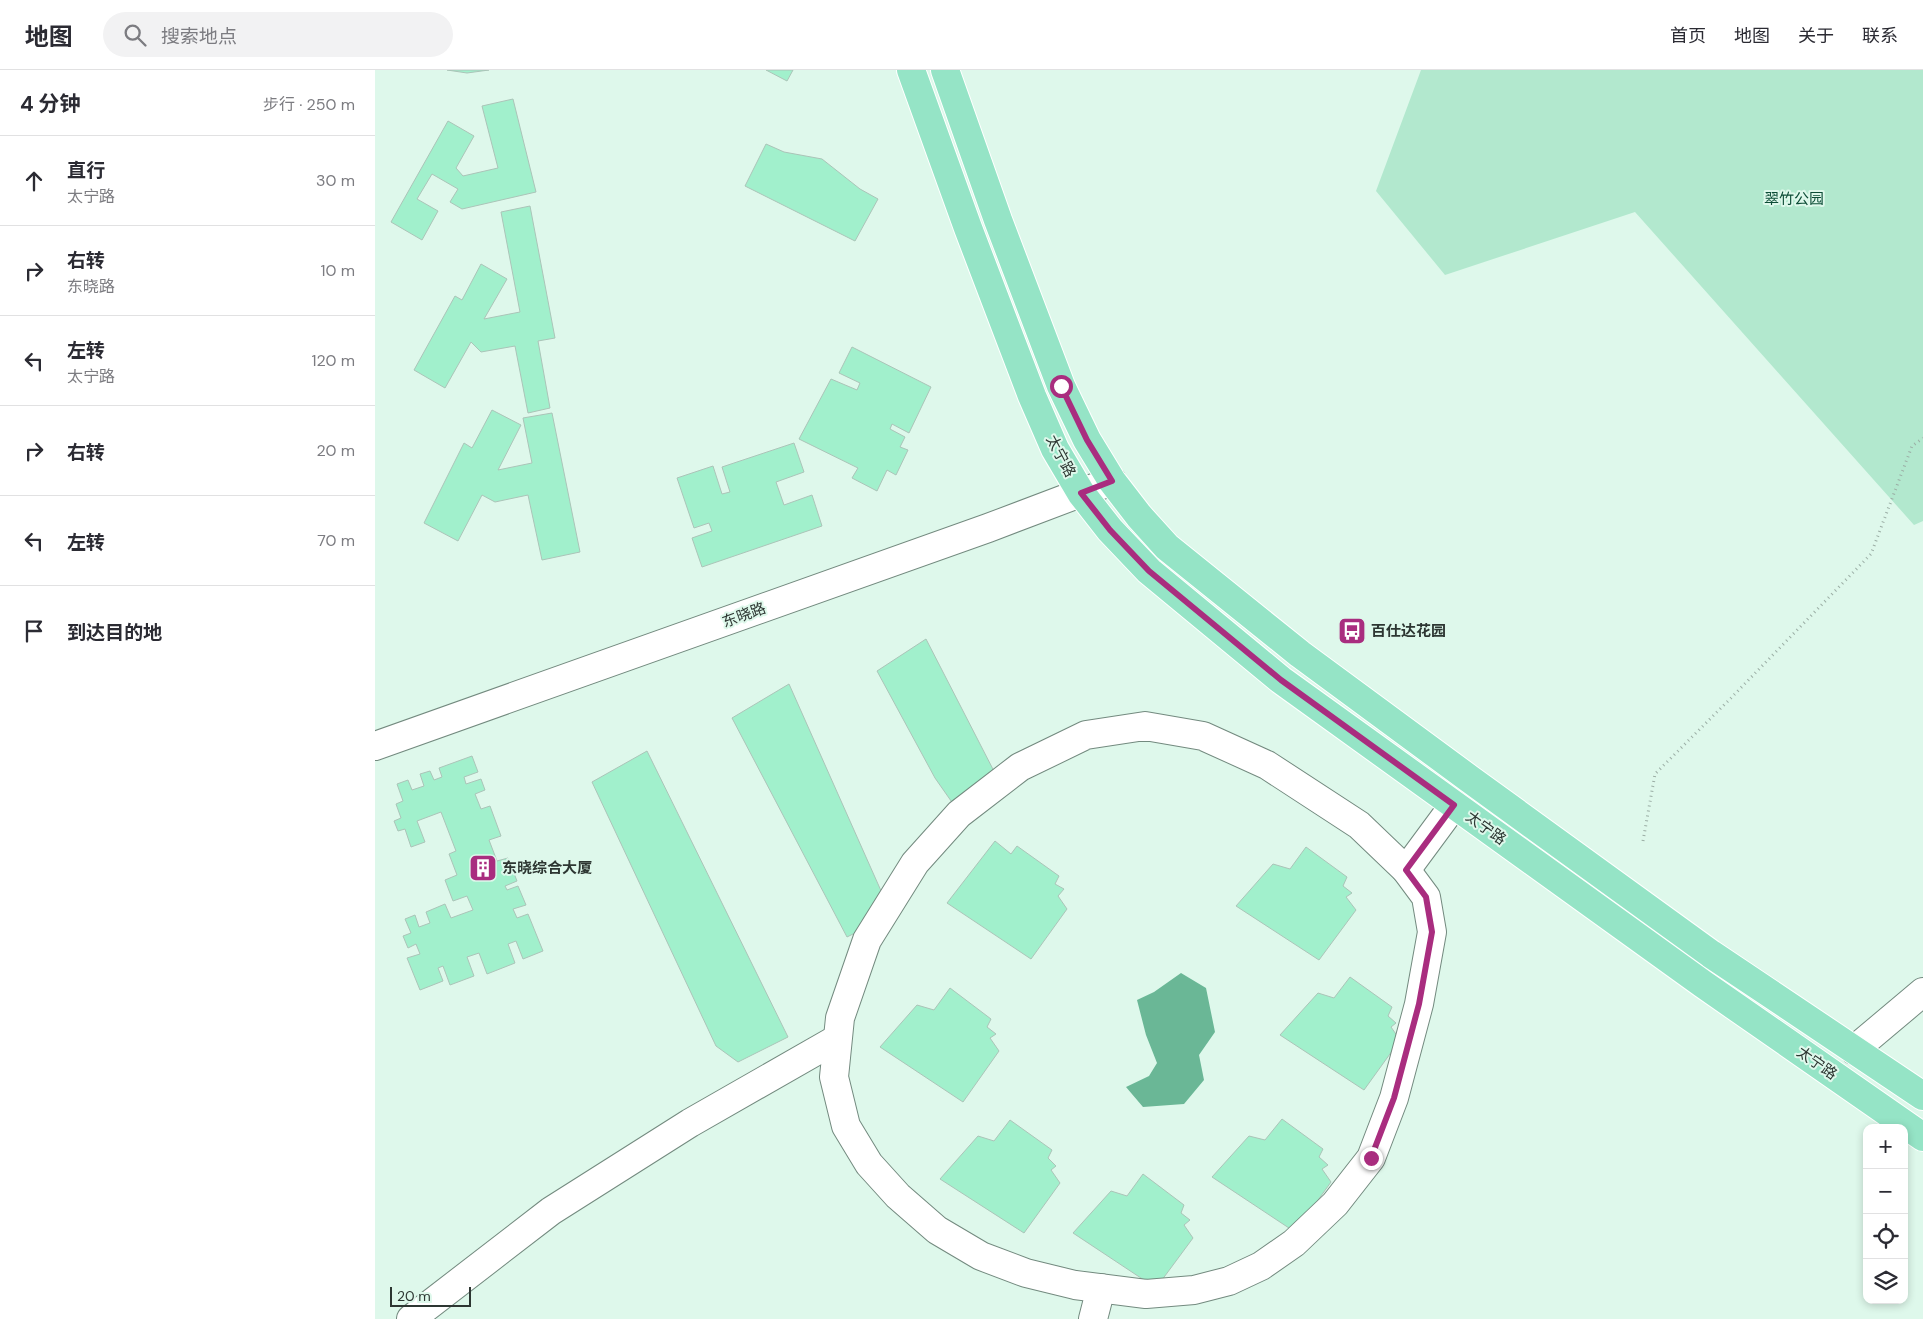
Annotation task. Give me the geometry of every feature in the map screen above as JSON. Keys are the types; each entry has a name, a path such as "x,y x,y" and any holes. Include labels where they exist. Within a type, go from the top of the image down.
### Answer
{"main road":[{"name":"太宁路","path":"911,70 968,228 1032,396 1055,449 1081,493 1110,530 1149,571 1281,680 1703,984 1923,1136"},
{"name":"太宁路","path":"945,70 998,220 1061,386 1087,440 1112,481 1139,516 1167,547 1300,654 1711,954 1923,1096"}],"street":[{"name":"东晓路","path":"375,746 988,528 1112,481"},
{"path":"1145,726 1203,736 1267,764 1359,825 1406,870 1426,897 1432,932 1419,1004 1394,1098 1371,1158 1335,1204 1294,1243 1261,1266 1229,1281 1194,1290 1146,1294 1075,1285 1026,1273 981,1256 937,1230 898,1196 869,1164 846,1126 834,1077 837,1040 840,1018 867,940 915,863 959,814 1020,767 1087,735 1145,726"},
{"path":"1406,870 1454,805"},
{"path":"1854,1050 1923,992"},
{"path":"411,1319 551,1211 690,1123 837,1040"},
{"path":"1093,1319 1101,1288"}],"path":[{"path":"1643,841 1655,774 1871,554 1912,446 1923,438"}],"green space":[{"name":"翠竹公园","path":"1421,70 1923,70 1923,521 1914,525 1635,212 1445,275 1376,191"}],"shaded area":[{"path":"1181,973 1206,988 1215,1032 1199,1055 1204,1080 1184,1104 1143,1107 1126,1087 1149,1076 1157,1063 1146,1035 1137,1000 1154,992"}],"building":[{"path":"447,70 489,70 467,73"},
{"path":"766,70 793,70 787,81"},
{"path":"513,99 536,192 462,209 450,202 458,189 432,174 417,199 438,211 422,240 391,222 448,121 474,136 456,168 463,176 498,168 482,106"},
{"path":"766,144 784,152 822,159 860,189 878,199 855,241 745,186"},
{"path":"530,206 555,338 538,341 550,408 528,413 515,346 481,352 471,342 445,388 414,370 455,296 462,300 481,264 507,279 484,319 520,312 501,212"},
{"path":"852,347 931,387 909,433 892,424 890,429 905,437 900,447 908,450 896,475 887,470 877,491 852,478 858,468 799,439 831,379 857,390 860,383 839,373"},
{"path":"492,410 521,425 498,470 532,463 523,418 552,413 580,552 542,560 528,495 495,502 482,495 458,541 424,523 464,443 472,448"},
{"path":"794,443 804,472 776,482 784,505 812,495 822,526 702,567 692,538 712,531 709,523 694,528 677,478 713,466 722,494 730,492 722,467"},
{"path":"926,639 998,779 956,808 935,778 877,671"},
{"path":"789,684 886,902 865,928 847,937 732,718"},
{"path":"647,751 788,1037 738,1062 716,1046 592,782"},
{"name":"东晓综合大厦","path":"472,756 478,772 464,777 466,784 481,779 485,790 475,794 481,809 490,806 501,836 489,840 497,861 508,858 517,881 505,886 507,890 518,886 526,905 513,909 517,918 528,914 543,951 523,959 516,941 508,944 515,963 487,974 479,953 467,957 474,976 450,985 443,966 438,968 443,981 420,990 407,958 420,954 416,944 408,948 403,936 411,933 405,919 415,915 419,927 430,923 426,912 445,904 451,918 473,910 467,896 453,901 445,880 457,875 449,854 456,851 441,812 417,821 425,842 411,847 405,829 398,831 394,821 401,818 396,804 403,801 397,784 408,780 412,790 424,786 420,774 430,771 434,780 442,777 439,768"},
{"path":"995,841 1011,854 1017,846 1059,876 1055,884 1064,889 1058,896 1067,909 1031,959 947,903"},
{"path":"1306,847 1347,877 1343,886 1352,893 1346,897 1356,910 1319,960 1236,906 1273,864 1290,869"},
{"path":"1350,977 1392,1007 1388,1016 1396,1023 1391,1027 1400,1040 1364,1090 1280,1035 1318,993 1334,998"},
{"path":"950,988 991,1019 987,1027 996,1034 990,1038 999,1051 963,1102 880,1047 917,1005 934,1010"},
{"path":"1282,1119 1323,1149 1319,1157 1328,1165 1322,1169 1331,1182 1295,1232 1212,1177 1249,1136 1265,1140"},
{"path":"1010,1120 1052,1150 1048,1158 1056,1166 1051,1170 1060,1183 1024,1233 940,1179 978,1136 994,1141"},
{"path":"1143,1174 1184,1205 1181,1213 1190,1220 1184,1225 1193,1238 1156,1288 1073,1233 1111,1191 1127,1196"}],"place":[{"name":"百仕达花园","path":"1352,631"},
{"name":"东晓综合大厦","path":"483,868"}],"route":[{"path":"1061,386 1087,440 1112,481 1081,493 1110,530 1149,571 1281,680 1454,805 1406,870 1426,897 1432,932 1419,1004 1394,1098 1371,1158"}]}
